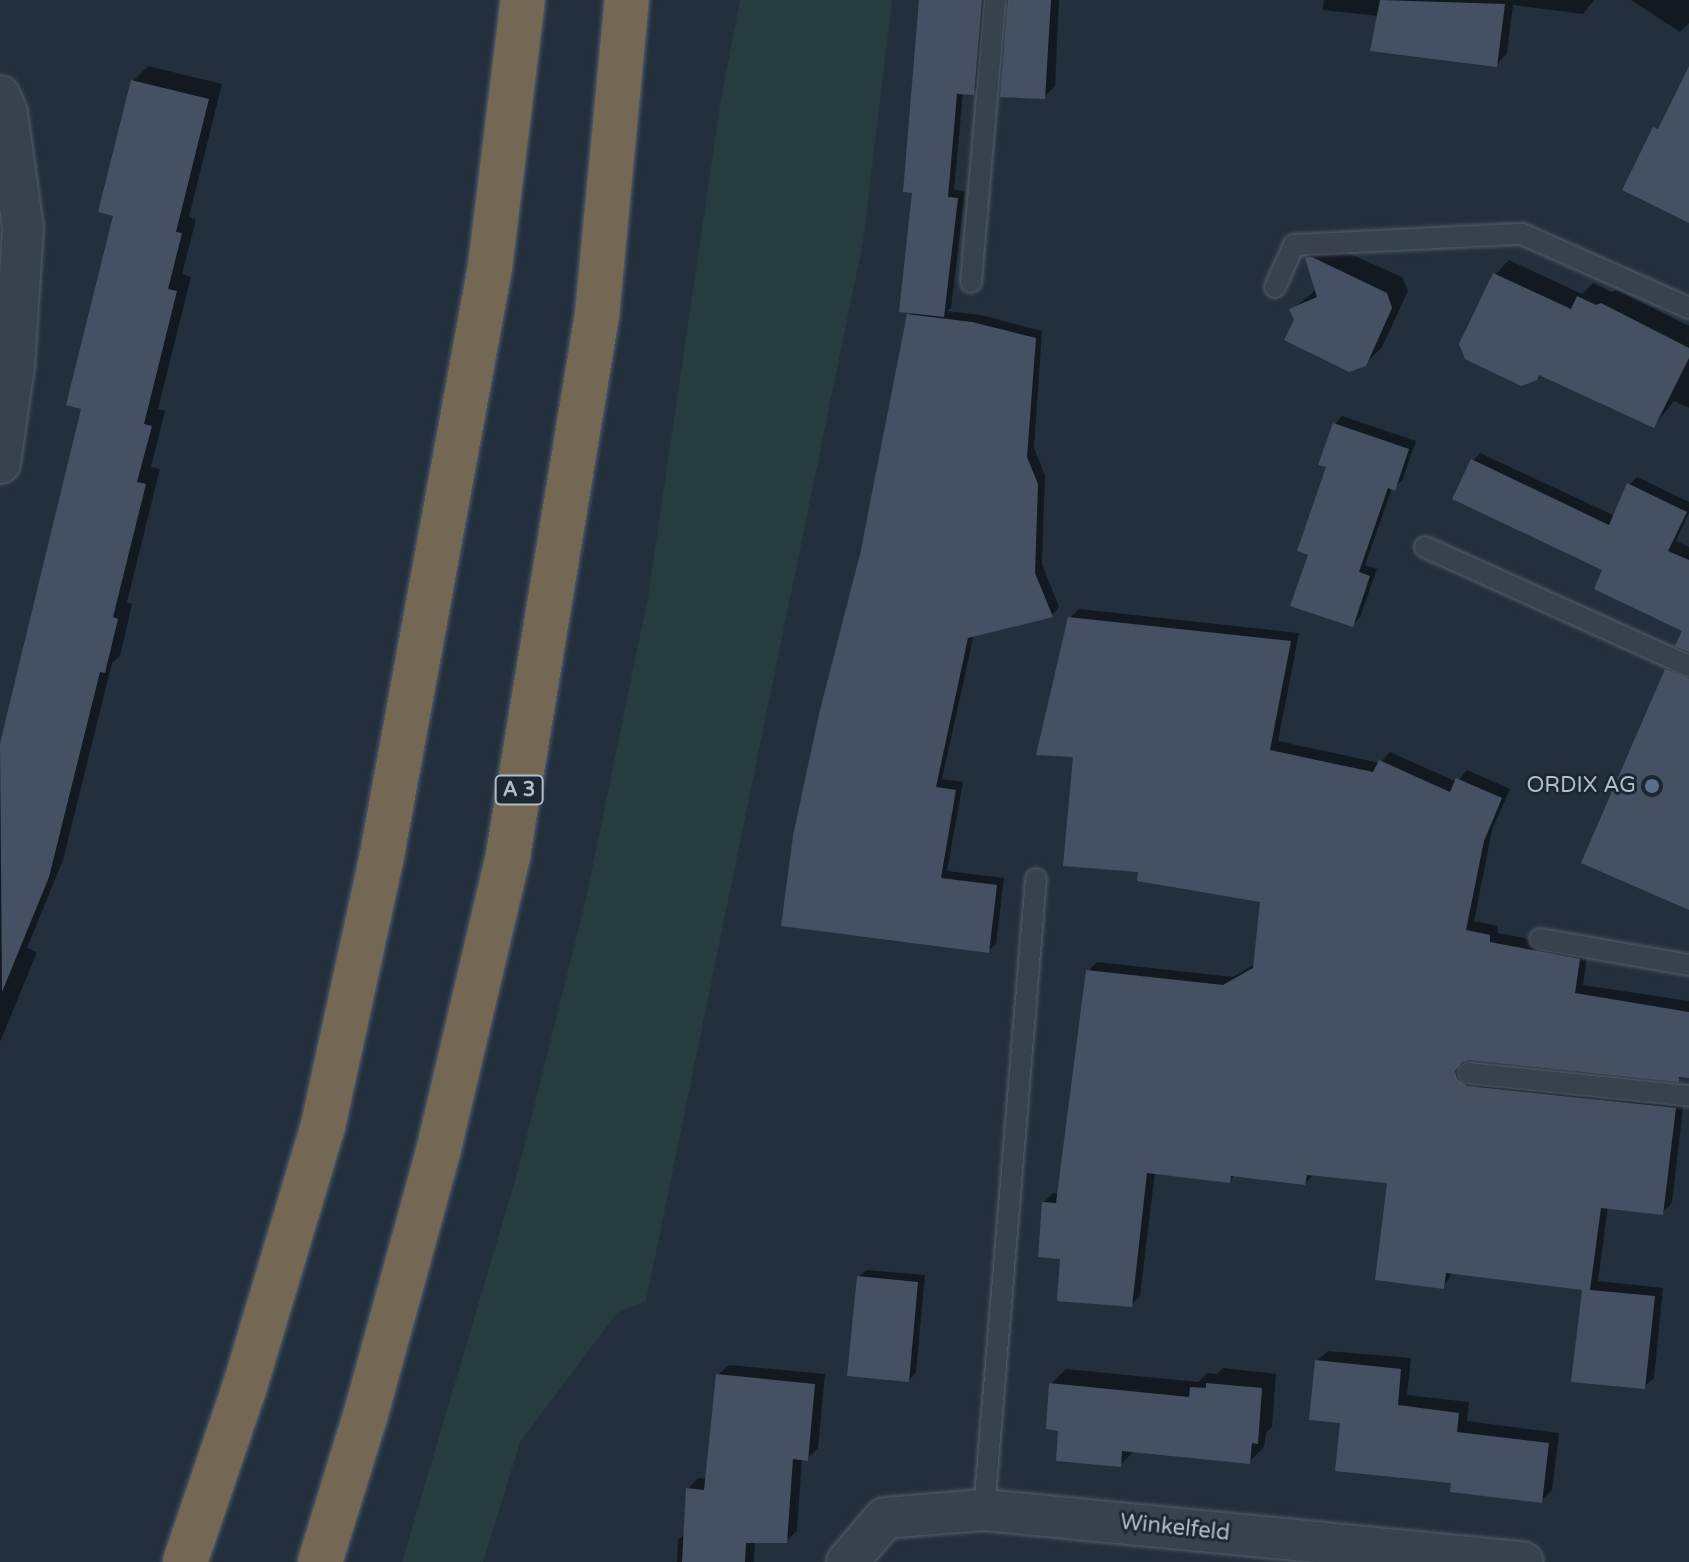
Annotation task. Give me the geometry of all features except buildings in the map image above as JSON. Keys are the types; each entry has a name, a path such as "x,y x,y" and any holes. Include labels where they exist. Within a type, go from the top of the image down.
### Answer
{"highway":[{"path":"185,1562 244,1389 323,1126 379,870 490,267 523,0"},
{"name":"A 3","path":"320,1562 365,1417 439,1148 508,855 597,315 627,0"}],"street":[{"path":"0,96 7,113 23,228 14,366 0,463"},
{"name":"Winkelfeld","path":"847,1562 885,1518 984,1510 1522,1562"}],"lane":[{"path":"971,282 995,0"},
{"path":"1275,287 1294,245 1522,234 1689,308"},
{"path":"1425,547 1689,666"},
{"path":"984,1510 1036,879"},
{"path":"1540,939 1689,965"},
{"path":"1468,1073 1689,1096"}],"green space":[{"path":"740,0 892,0 863,242 646,1301 617,1313 520,1442 483,1562 402,1562 519,1167 586,899 648,597 721,99"}],"place":[{"name":"ORDIX AG","path":"1652,786"}]}
